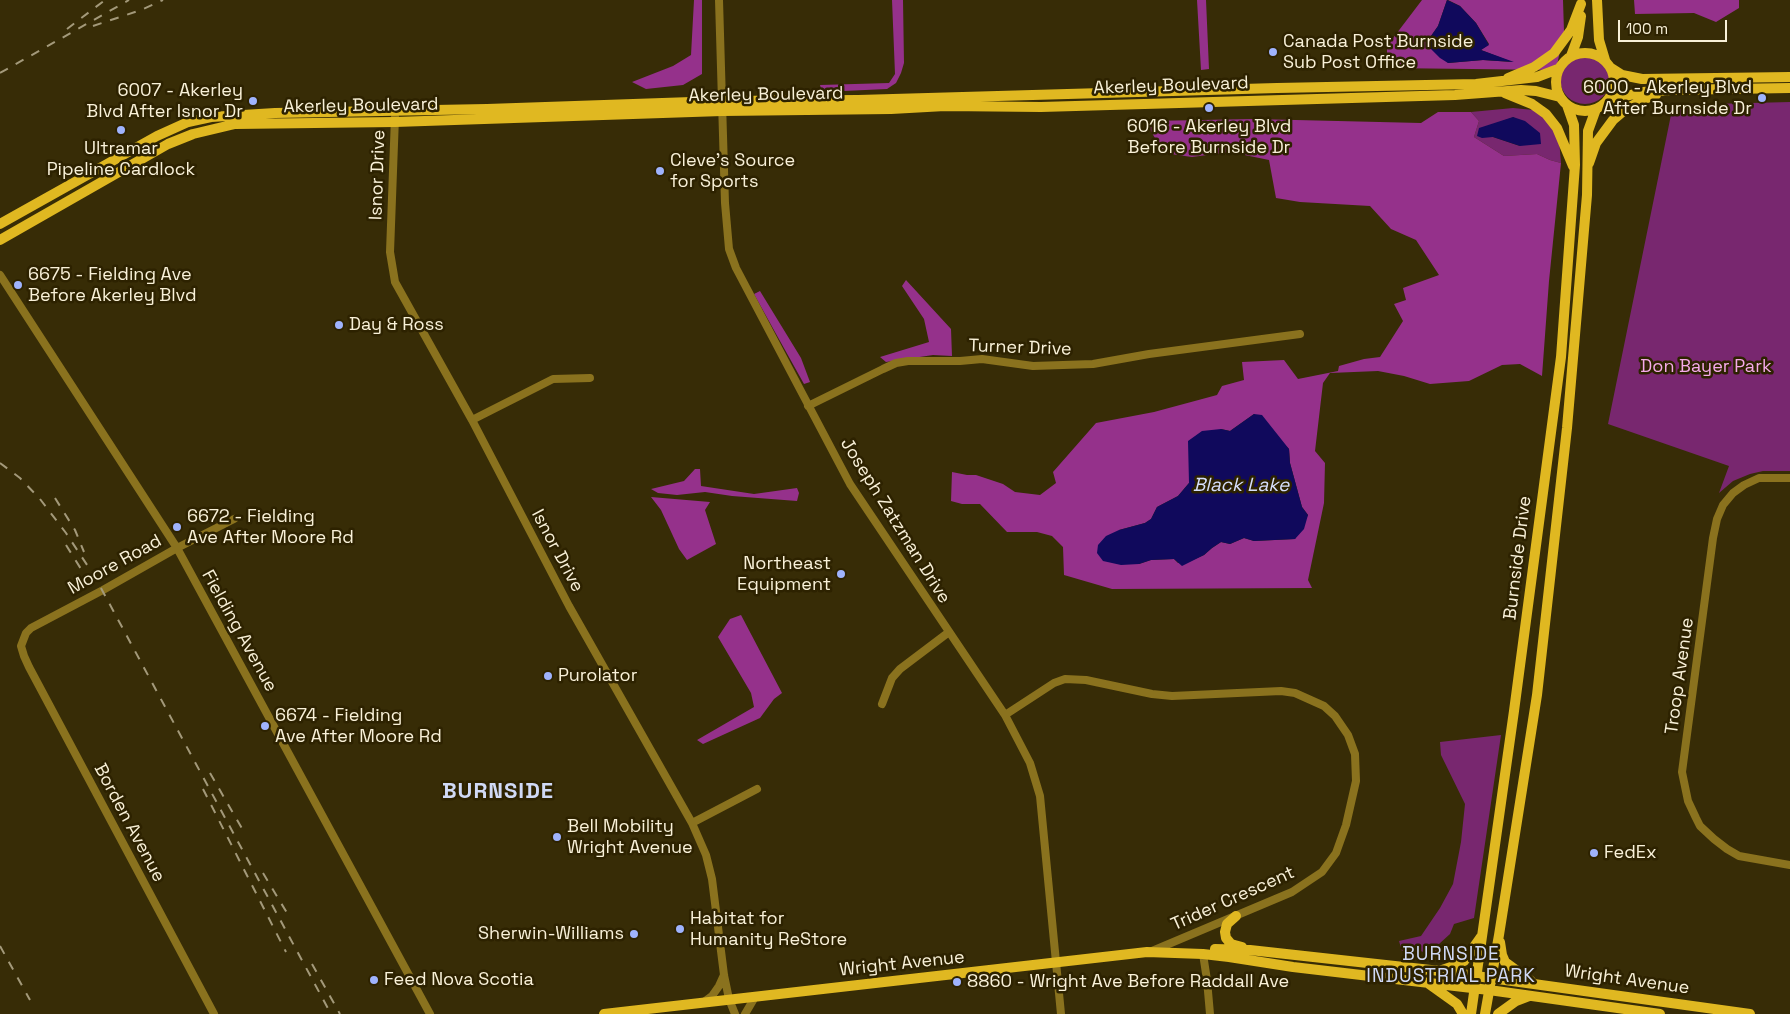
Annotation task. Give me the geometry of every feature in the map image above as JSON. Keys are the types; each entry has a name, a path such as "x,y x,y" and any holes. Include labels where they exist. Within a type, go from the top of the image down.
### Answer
{"main road":[{"path":"1598,0 1599,40 1614,77 1614,87 1611,96 1600,107"},
{"path":"1571,56 1578,37 1581,2"},
{"path":"1575,171 1557,128 1546,114 1501,86 1554,53 1571,30 1581,2"},
{"path":"1790,77 1642,79 1622,75 1598,55 1589,52 1571,56 1558,69 1556,78 1556,88 1563,101 1576,110 1586,111 1629,94 1671,90 1790,88"},
{"name":"Akerley Boulevard","path":"1501,86 1537,77 1558,69"},
{"name":"Akerley Boulevard","path":"0,240 168,144 192,134 234,124 395,116 858,100 1476,84 1536,90 1563,101"},
{"path":"1586,171 1596,143 1613,120 1626,109 1644,99 1671,90"},
{"name":"Burnside Drive","path":"1471,1014 1514,711 1560,357 1575,171 1574,125 1563,101"},
{"name":"Burnside Drive","path":"1485,1014 1537,694 1567,428 1586,195 1588,131 1600,107"},
{"name":"Akerley Boulevard","path":"0,224 157,136 188,122 211,117 237,115 395,116"},
{"path":"1236,916 1227,924 1226,938 1231,944 1250,950"},
{"path":"1499,934 1505,962 1534,983"},
{"path":"1440,971 1464,961 1482,936"},
{"name":"Wright Avenue","path":"1203,954 1212,949 1250,950 1309,956 1477,975 1750,1014"},
{"name":"Wright Avenue","path":"604,1014 1147,952 1203,954 1293,967 1532,995 1660,1014"},
{"path":"1293,967 1297,961 1309,956"},
{"path":"1428,983 1457,1004 1463,1014"},
{"path":"1498,1014 1516,1001 1532,995"}],"street":[{"name":"Joseph Zatzman Drive","path":"719,0 726,229 736,268 850,484 1006,715 1030,763 1040,796 1061,1014"},
{"name":"Isnor Drive","path":"395,116 390,252 395,282 472,420 569,606 692,823 706,855 712,879 728,999 735,1014"},
{"name":"Fielding Avenue","path":"0,275 177,548 430,1014"},
{"name":"Turner Drive","path":"808,406 882,369 896,363 908,361 960,362 982,358 1033,366 1093,364 1149,354 1300,334"},
{"path":"472,420 553,379 590,378"},
{"name":"Troop Avenue","path":"1790,478 1759,478 1733,493 1722,505 1713,538 1682,772 1688,801 1696,818 1700,826 1714,839 1739,856 1790,865"},
{"name":"Moore Road","path":"21,646 26,632 31,628 177,548 234,520"},
{"path":"882,704 892,678 900,668 949,632"},
{"name":"Borden Avenue","path":"21,646 29,667 214,1014"},
{"name":"Trider Crescent","path":"1006,715 1054,683 1065,679 1086,680 1152,694 1172,696 1282,691 1300,695 1324,706 1335,716 1348,734 1355,754 1356,781 1346,825 1336,853 1322,872 1292,892 1147,952"},
{"path":"692,823 757,789"},
{"path":"1203,954 1210,1014"},
{"path":"704,1002 712,996 724,975"},
{"path":"745,1014 755,997"}],"green space":[{"path":"1590,54 1603,61 1609,69 1609,89 1603,97 1595,103 1580,104 1567,97 1561,89 1560,74 1567,61 1575,55"},
{"name":"Don Bayer Park","path":"1790,102 1790,471 1763,471 1750,474 1733,481 1719,493 1729,466 1608,424 1673,105"},
{"path":"1513,108 1544,111 1558,127 1561,163 1537,154 1504,156 1474,137 1479,121 1471,112","holes":["1514,117 1520,146 1493,137 1500,122"]},
{"path":"1501,735 1474,918 1454,924 1450,934 1439,944 1435,955 1420,951 1402,951 1399,941 1421,936 1440,908 1453,884 1461,842 1465,804 1441,755 1440,742"}],"shaded area":[{"path":"694,0 702,0 702,74 683,85 646,89 632,82 673,66 691,55"},
{"path":"892,0 903,0 904,63 896,83 887,89 822,92 820,85 889,83 895,74"},
{"path":"1197,0 1206,0 1209,69 1201,70"},
{"path":"1422,0 1447,0 1438,26 1431,36 1448,63 1483,60 1512,62 1481,50 1489,44 1476,23 1460,6 1448,0 1563,0 1564,32 1556,70 1387,68 1387,46"},
{"path":"1634,0 1739,0 1739,8 1716,22 1694,13 1635,14"},
{"path":"1438,112 1471,112 1479,121 1474,137 1504,156 1537,154 1561,163 1542,376 1520,364 1502,365 1469,381 1430,384 1378,371 1330,373 1323,383 1315,451 1325,463 1324,503 1308,580 1312,588 1112,589 1064,575 1063,547 1052,536 1037,532 1007,532 980,504 962,504 951,501 952,472 976,475 1003,484 1015,492 1040,495 1056,483 1053,472 1096,423 1154,412 1217,395 1222,386 1244,380 1242,362 1284,360 1298,379 1338,371 1339,366 1380,357 1403,321 1394,304 1406,300 1403,288 1439,275 1416,240 1391,229 1370,206 1300,202 1276,198 1269,160 1230,152 1192,157 1163,153 1151,131 1149,121 1254,119 1421,123","holes":["1254,414 1289,449 1290,463 1302,507 1308,515 1295,539 1254,541 1244,538 1230,544 1221,542 1204,555 1186,563 1178,563 1174,559 1151,560 1139,564 1119,530 1145,523 1151,519 1157,507 1178,496 1189,483 1189,456 1221,429 1230,431"]},
{"path":"906,280 951,329 952,356 933,355 886,362 880,357 929,342 924,319 902,286"},
{"path":"760,291 801,358 810,382 804,384 754,294"},
{"path":"695,469 700,469 701,486 754,494 797,488 799,493 797,501 705,492 677,495 658,493 651,489 684,481"},
{"path":"651,497 710,502 705,510 716,544 687,560 679,549 661,510"},
{"path":"741,615 782,693 774,699 760,718 703,744 697,740 754,707 751,693 718,637 730,619"}],"water":[{"path":"1447,0 1460,6 1476,23 1489,45 1481,50 1514,62 1483,60 1448,63 1440,58 1428,46 1431,36 1438,26"},
{"path":"1513,117 1525,121 1540,133 1541,144 1520,146 1493,137 1482,138 1477,136 1479,128"},
{"name":"Black Lake","path":"1254,414 1262,415 1289,449 1290,463 1302,507 1308,515 1304,529 1295,539 1254,541 1244,538 1230,544 1221,542 1204,555 1182,566 1174,559 1151,560 1139,564 1121,565 1103,561 1097,553 1098,545 1106,536 1119,530 1145,523 1151,519 1157,507 1178,496 1189,483 1188,441 1202,431 1221,429 1230,431"}],"railway":[{"path":"67,29 105,0"},
{"path":"0,73 129,0"},
{"path":"93,26 141,10 163,0"},
{"path":"0,463 20,478 40,499 66,533 95,577 331,1014"},
{"path":"55,498 75,530 84,552"},
{"path":"66,545 86,577"},
{"path":"210,773 244,832"},
{"path":"203,789 286,952"},
{"path":"263,873 290,918"},
{"path":"0,946 30,1000"},
{"path":"312,964 340,1014"}],"place":[{"name":"Canada Post Burnside Sub Post Office","path":"1273,52"},
{"name":"6000 - Akerley Blvd After Burnside Dr","path":"1762,98"},
{"name":"6007 - Akerley Blvd After Isnor Dr","path":"253,101"},
{"name":"6016 - Akerley Blvd Before Burnside Dr","path":"1209,108"},
{"name":"Ultramar Pipeline Cardlock","path":"121,130"},
{"name":"Cleve's Source for Sports","path":"660,171"},
{"name":"6675 - Fielding Ave Before Akerley Blvd","path":"18,285"},
{"name":"Day & Ross","path":"339,325"},
{"name":"6672 - Fielding Ave After Moore Rd","path":"177,527"},
{"name":"Northeast Equipment","path":"841,574"},
{"name":"Purolator","path":"548,676"},
{"name":"6674 - Fielding Ave After Moore Rd","path":"265,726"},
{"name":"Bell Mobility Wright Avenue","path":"557,837"},
{"name":"FedEx","path":"1594,853"},
{"name":"Habitat for Humanity ReStore","path":"680,929"},
{"name":"Sherwin-Williams","path":"634,934"},
{"name":"Feed Nova Scotia","path":"374,980"},
{"name":"8860 - Wright Ave Before Raddall Ave","path":"957,982"}],"district":[{"name":"BURNSIDE","path":"498,792"},
{"name":"BURNSIDE INDUSTRIAL PARK","path":"1451,966"}]}
